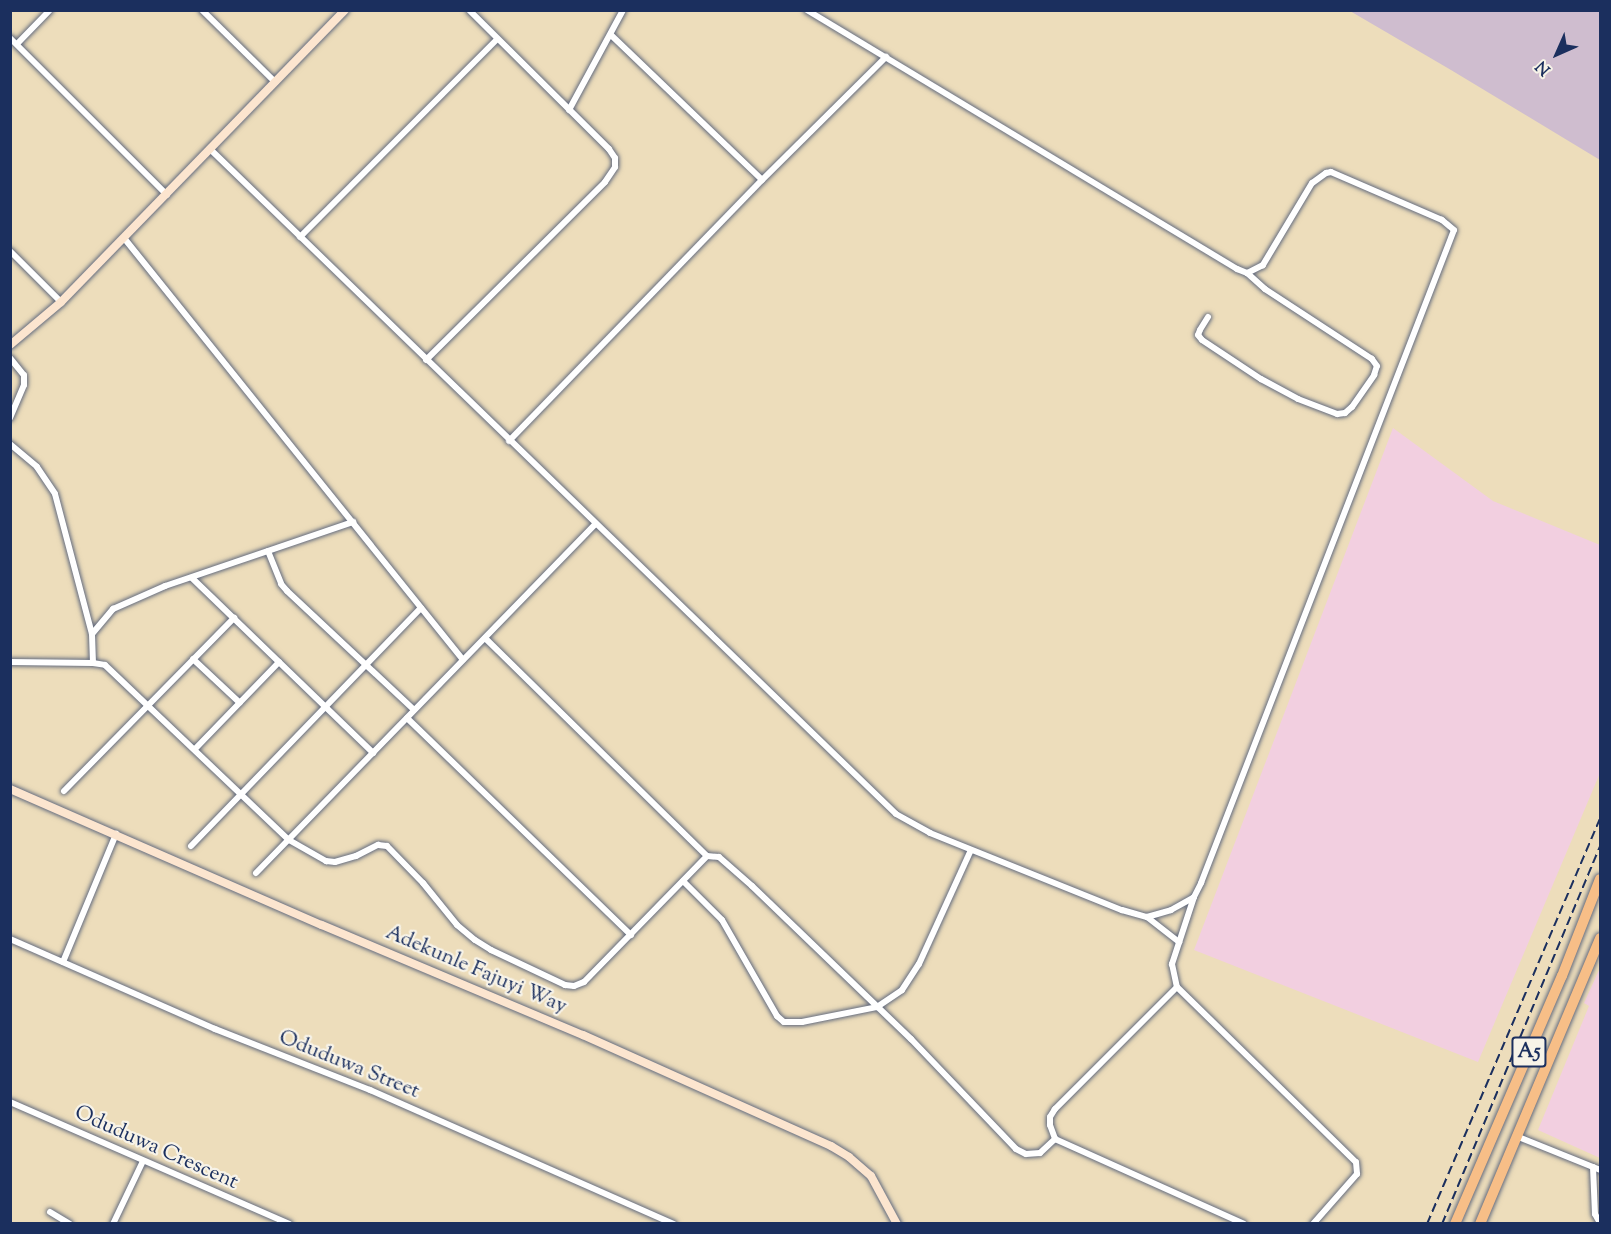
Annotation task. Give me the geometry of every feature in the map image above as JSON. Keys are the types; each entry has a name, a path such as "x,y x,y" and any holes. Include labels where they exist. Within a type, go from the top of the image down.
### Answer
{"highway":[{"name":"A5","path":"1455,1224 1598,895 1600,879"},
{"name":"A5","path":"1480,1224 1600,938"}],"street":[{"path":"17,44 50,10"},
{"path":"202,10 275,82"},
{"path":"10,345 61,302 345,10"},
{"path":"426,360 612,175 615,167 615,158 469,10"},
{"path":"569,110 623,10"},
{"path":"807,10 1247,273 1265,289 1372,358 1377,366 1374,375 1352,407 1345,413 1337,414 1298,399 1261,380 1202,340 1200,330 1208,317"},
{"path":"611,35 762,180"},
{"path":"10,38 167,195"},
{"path":"300,237 497,39"},
{"path":"509,441 762,180 886,57"},
{"path":"210,149 896,814 930,833 971,850 1122,910 1147,917 1179,942"},
{"path":"1247,273 1263,265 1312,183 1326,173 1331,172 1442,220 1454,230 1194,897 1172,964 1177,987 1356,1162 1357,1174 1312,1224"},
{"path":"124,238 463,660"},
{"path":"10,252 61,302"},
{"path":"10,358 24,375 24,385 10,418"},
{"path":"10,444 37,467 55,494 92,634 93,663"},
{"path":"92,634 113,609 192,578 353,522"},
{"path":"256,873 595,524"},
{"path":"268,551 281,584 287,591 414,710"},
{"path":"192,578 373,753"},
{"path":"191,846 421,608"},
{"path":"64,791 234,618"},
{"path":"485,638 707,856 719,858 728,864 877,1007 947,1075 1016,1149 1026,1154 1040,1153 1055,1139"},
{"path":"193,659 240,703"},
{"path":"10,662 93,663 112,670 289,840 326,861 336,862 356,856 378,845 387,846 423,882 457,925 475,940 491,951 565,985 574,986 584,982 707,856"},
{"path":"195,749 279,662"},
{"path":"407,718 631,935"},
{"name":"Adekunle Fajuyi Way","path":"10,789 322,926 583,1035 831,1146 849,1157 870,1176 897,1224"},
{"path":"63,963 116,834"},
{"path":"683,881 722,920 766,999 784,1022 802,1022 877,1007 893,998 911,980 971,850"},
{"path":"1147,917 1171,910 1194,897"},
{"name":"Oduduwa Street","path":"10,939 215,1029 370,1090 674,1224"},
{"path":"1055,1139 1050,1117 1055,1109 1177,987"},
{"name":"Oduduwa Crescent","path":"11,1104 274,1220 289,1224"},
{"path":"1516,1136 1600,1170"},
{"path":"1055,1139 1244,1224"},
{"path":"113,1224 143,1161"},
{"path":"1593,1167 1595,1214 1600,1222"},
{"path":"50,1212 70,1224"}],"shaded area":[{"path":"1350,11 1600,11 1600,160 1451,70"},
{"path":"1393,428 1493,501 1600,545 1600,773 1478,1062 1194,950"},
{"path":"1600,968 1600,1158 1538,1130 1589,1006 1584,1003"}],"railway":[{"path":"1427,1224 1600,819"},
{"path":"1442,1224 1600,847"}]}
